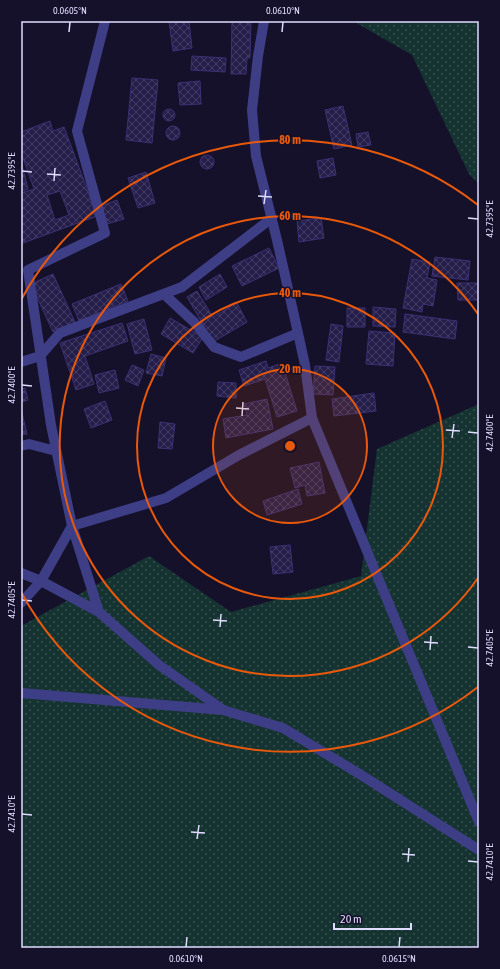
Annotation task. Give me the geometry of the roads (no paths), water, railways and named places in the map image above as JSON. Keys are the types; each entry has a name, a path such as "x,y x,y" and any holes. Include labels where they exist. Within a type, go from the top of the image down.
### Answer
{"street":[{"path":"98,612 72,526 50,425 28,270 105,233 77,131 105,21"},
{"path":"264,21 258,56 252,110 256,156 272,218 298,333 312,418 479,822"},
{"path":"21,362 40,356 60,333 182,286 272,218"},
{"path":"164,294 194,322 214,347 241,357 298,333"},
{"path":"21,603 41,581 72,526 166,498 239,455 312,418"},
{"path":"21,446 29,444 56,451"},
{"path":"21,574 41,581 98,612 159,665 223,710"},
{"path":"21,693 223,710 283,728 358,773 479,850"}]}
